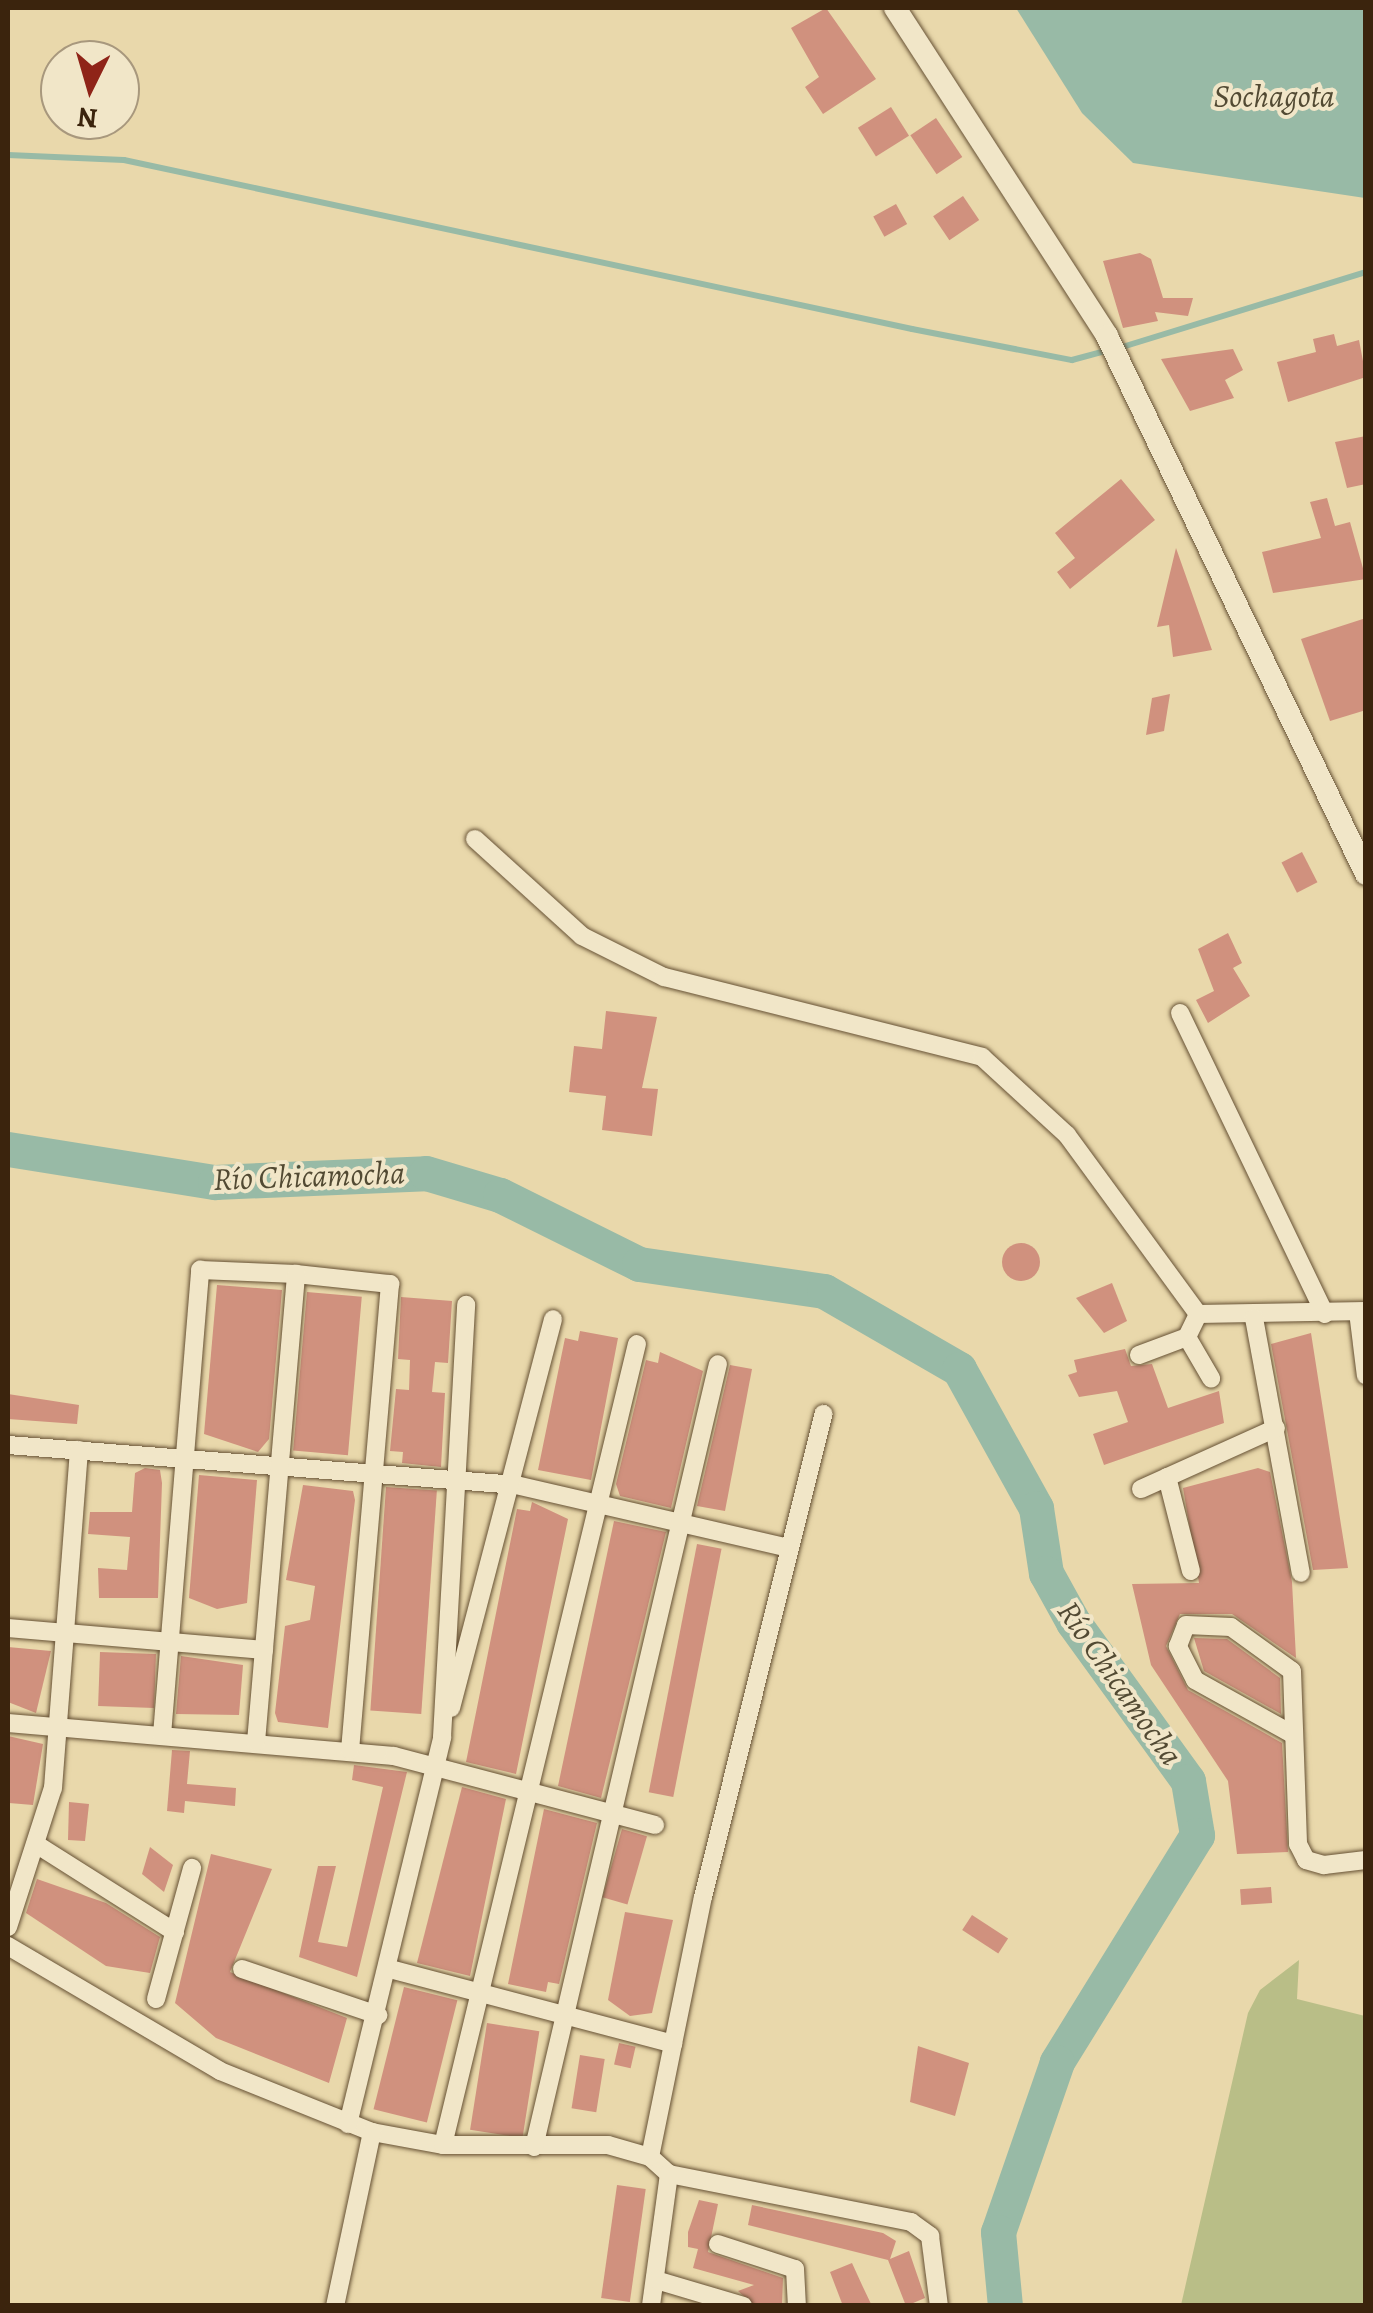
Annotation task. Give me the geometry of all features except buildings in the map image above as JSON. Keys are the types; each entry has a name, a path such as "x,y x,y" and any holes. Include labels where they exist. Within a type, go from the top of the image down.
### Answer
{"main road":[{"path":"896,8 1107,336 1366,874"}],"street":[{"path":"475,840 582,936 664,977 982,1056 1067,1135 1198,1314 1254,1318 1362,1311 1366,1376"},
{"path":"1180,1013 1325,1314"},
{"path":"162,1735 200,1270 296,1274 390,1284 350,1750"},
{"path":"256,1742 296,1274"},
{"path":"348,2124 438,1768 466,1305"},
{"path":"1139,1355 1187,1337 1198,1314"},
{"path":"442,1738 516,1485 553,1318"},
{"path":"1254,1318 1302,1573"},
{"path":"1187,1337 1211,1378"},
{"path":"443,2145 637,1344"},
{"path":"534,2147 718,1364"},
{"path":"650,2157 788,1548 823,1414"},
{"path":"1141,1489 1276,1428"},
{"path":"8,1445 516,1485 788,1548"},
{"path":"8,1926 39,1846 60,1727 79,1450"},
{"path":"1167,1477 1191,1571"},
{"path":"1292,1734 1195,1680 1178,1646 1186,1624 1231,1628 1292,1671 1292,1734 1306,1860 1366,1860"},
{"path":"8,1628 264,1650"},
{"path":"8,1722 350,1750 438,1768 655,1825"},
{"path":"39,1846 175,1932"},
{"path":"156,1999 192,1868"},
{"path":"8,1946 220,2070 372,2132 443,2145 608,2144 650,2157 668,2174 911,2222 930,2236 939,2306"},
{"path":"242,1968 378,2014"},
{"path":"390,1969 479,1996 673,2044"},
{"path":"335,2306 372,2132"},
{"path":"655,2292 668,2174"},
{"path":"718,2244 795,2268 798,2306"},
{"path":"655,2292 672,2306"},
{"path":"655,2292 744,2306"}],"green space":[{"path":"1299,1960 1297,1999 1365,2016 1365,2305 1181,2305 1248,2013 1260,1990"}],"water":[{"name":"Sochagota","path":"1016,8 1365,8 1365,198 1133,163 1082,113"}],"waterway":[{"path":"8,155 124,160 912,329 1072,360 1106,351"},
{"path":"1119,348 1366,272"},
{"name":"Río Chicamocha","path":"8,1149 215,1182 426,1173 500,1195 639,1264 824,1291 959,1369 1036,1508 1046,1573 1073,1622 1188,1781 1197,1835 1057,2062 998,2232 1005,2306"}]}
